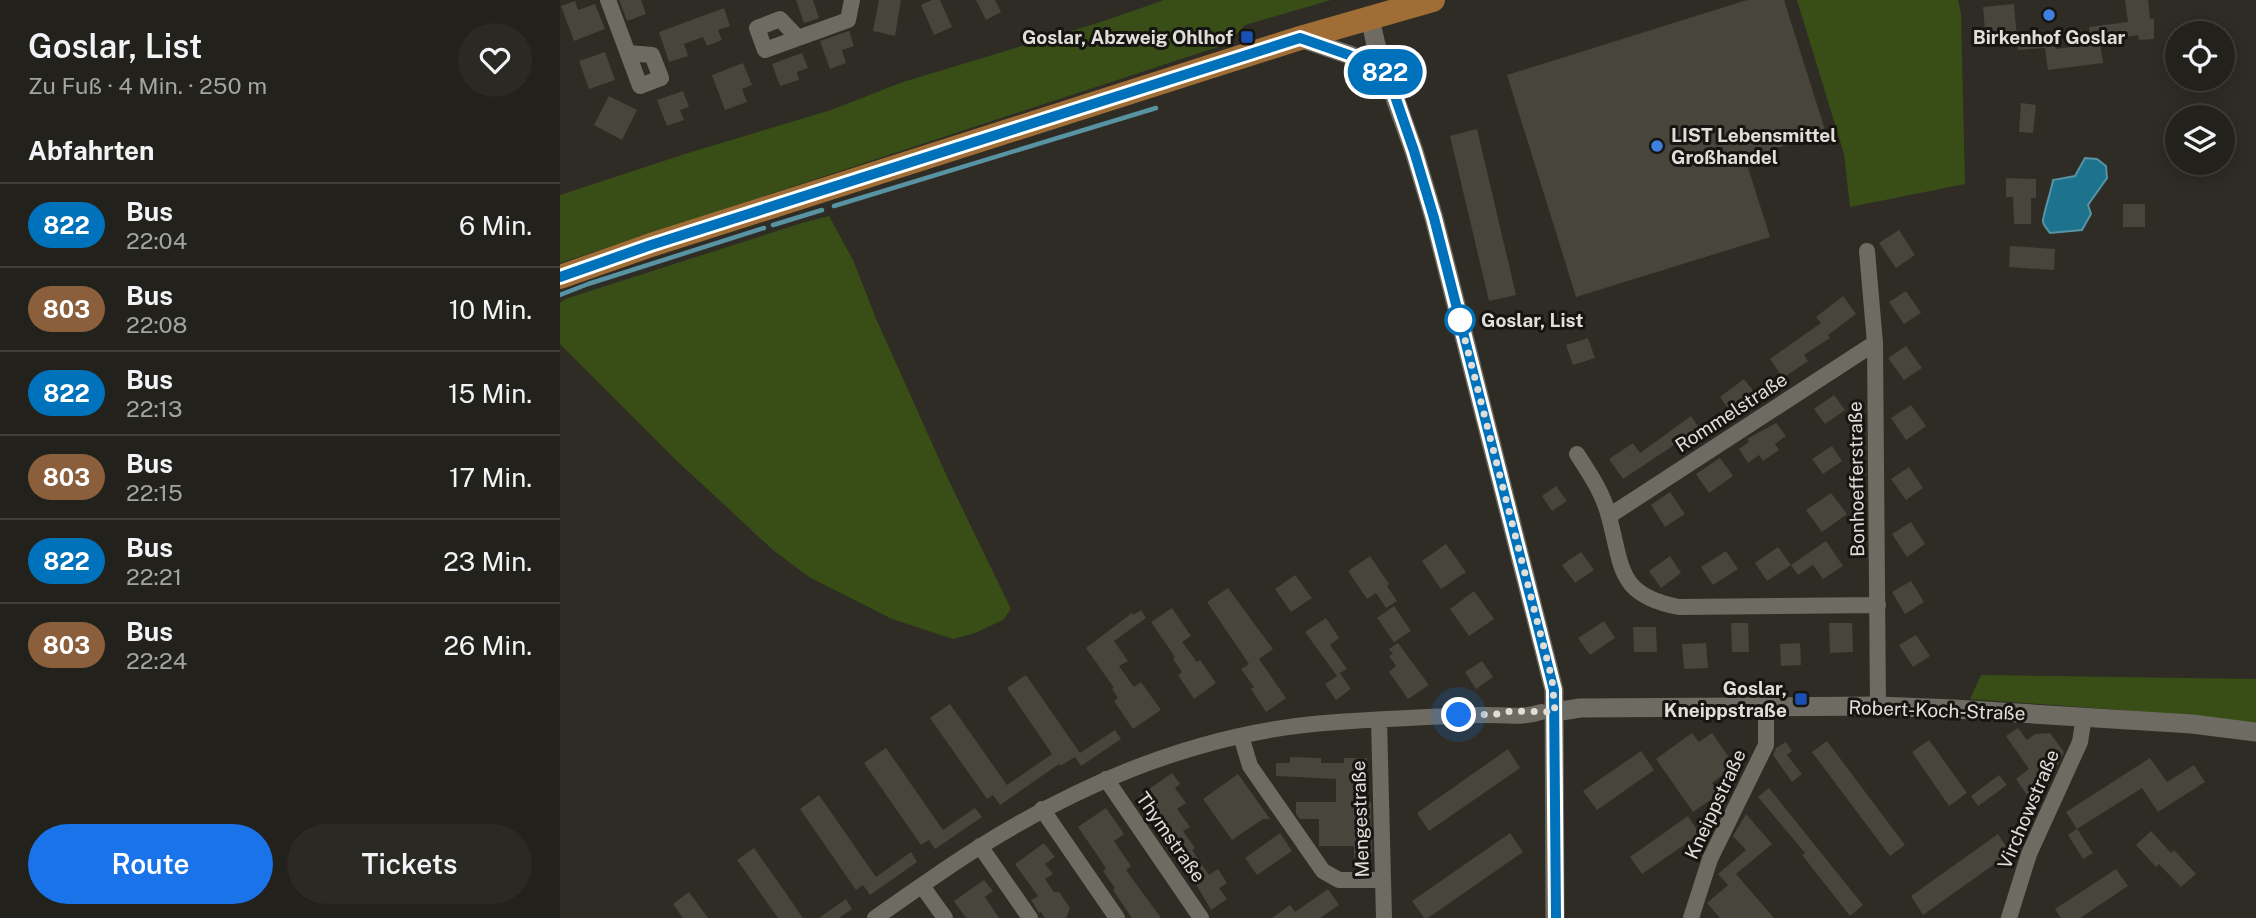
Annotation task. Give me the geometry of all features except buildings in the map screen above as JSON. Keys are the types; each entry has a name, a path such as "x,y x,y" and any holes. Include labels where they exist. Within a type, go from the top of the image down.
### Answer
{"main road":[{"path":"560,278 664,241 1300,38 1372,9 1433,0"}],"street":[{"path":"608,0 628,53"},
{"path":"798,38 848,20 852,0"},
{"path":"1372,9 1389,79 1437,230 1552,679 1555,918"},
{"path":"1300,38 1349,55 1389,79"},
{"name":"Bonhoefferstraße","path":"1867,251 1875,343 1878,706"},
{"name":"Rommelstraße","path":"1609,516 1875,343"},
{"path":"1577,454 1598,485 1609,516 1618,564 1633,587 1654,602 1679,607 1878,605"},
{"name":"Kneippstraße","path":"1691,918 1710,859 1766,745 1766,706"},
{"name":"Robert-Koch-Straße","path":"1554,712 1574,714 1602,713 1617,709 1878,706 2084,716 2256,732"},
{"path":"875,918 980,846 1042,809 1143,763 1198,746 1311,725 1501,714 1511,711 1554,712"},
{"name":"Virchowstraße","path":"2009,918 2029,854 2080,742 2084,716"},
{"name":"Mengestraße","path":"1379,720 1384,918"},
{"path":"1241,736 1250,766 1324,871 1339,880 1383,880"},
{"name":"Thymstraße","path":"1106,779 1201,918"},
{"path":"1042,809 1117,918"},
{"path":"980,846 1030,918"},
{"path":"922,886 945,918"}],"green space":[{"path":"1164,0 1331,0 1245,25 1227,44 560,263 560,195 831,110 903,82 1101,22"},
{"path":"1797,0 1958,0 1961,13 1965,184 1850,207 1844,154"},
{"path":"829,216 853,260 877,321 949,481 1011,609 1003,620 975,633 953,639 892,619 809,577 773,550 676,460 560,344 560,303 565,299"},
{"path":"1981,675 2256,679 2256,724 2148,712 1970,699"}],"water":[{"path":"2085,158 2097,159 2106,166 2107,178 2088,205 2091,214 2082,230 2050,233 2043,219 2053,180 2075,176"}],"waterway":[{"path":"834,206 1156,108"},
{"path":"773,225 822,210"},
{"path":"560,295 764,228"}],"bus line":[{"name":"822","path":"560,277 651,245 1300,38 1340,51 1387,73 1434,218 1554,690 1556,918"}],"place":[{"name":"Birkenhof Goslar","path":"2049,15"},
{"name":"Goslar, Abzweig Ohlhof","path":"1247,37"},
{"name":"LIST Lebensmittel Großhandel","path":"1657,146"},
{"name":"Goslar, List","path":"1460,320"},
{"name":"Goslar, Kneippstraße","path":"1801,699"}],"route":[{"path":"1459,715 1535,710 1555,712 1552,679 1460,320"}]}
